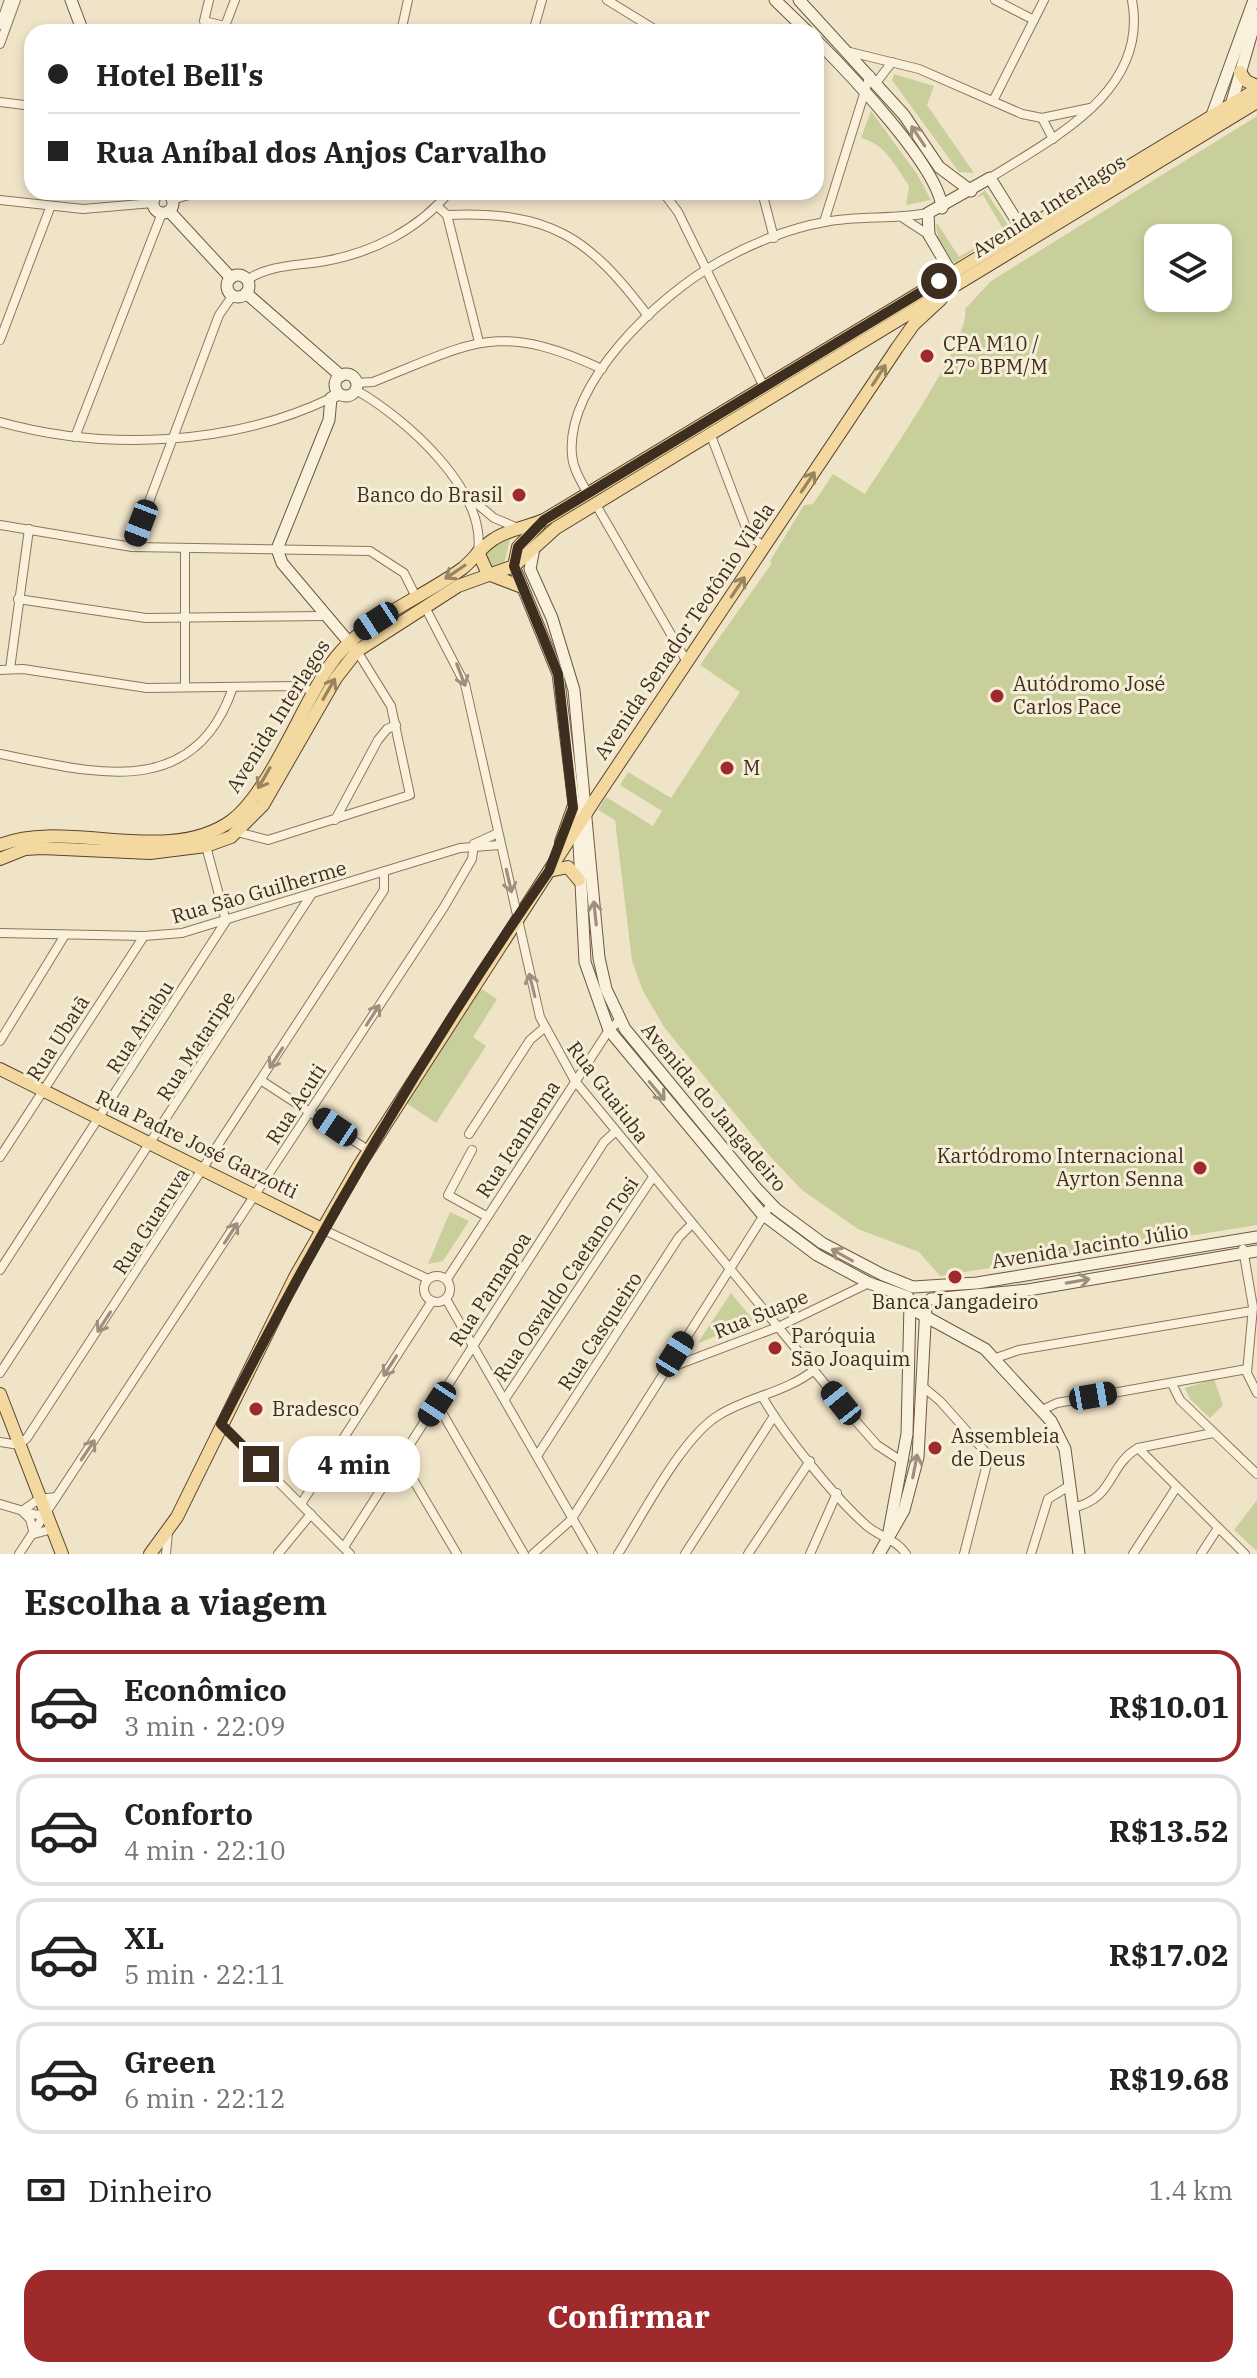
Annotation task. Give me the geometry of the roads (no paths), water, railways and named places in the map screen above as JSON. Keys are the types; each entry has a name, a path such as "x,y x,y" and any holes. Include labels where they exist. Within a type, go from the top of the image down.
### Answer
{"main road":[{"path":"1215,121 1231,105 1257,88 1246,81 1240,72"},
{"name":"Avenida Interlagos","path":"0,845 43,836 124,843 156,841 220,828 252,799 313,692 352,646 421,602 492,540 591,499 710,432 944,289 1023,231 1215,121 1257,102"},
{"name":"Avenida Interlagos","path":"421,602 468,580 514,566 591,499 764,387 955,279 1015,250 1215,121"},
{"path":"1015,250 1023,231"},
{"name":"Avenida Senador Teotônio Vilela","path":"150,1554 168,1532 322,1229 368,1150 577,830 579,811 687,662 914,324 955,279"},
{"path":"514,566 518,547 544,520"},
{"path":"478,552 488,574 522,587"},
{"name":"Avenida Interlagos","path":"0,859 42,848 124,854 206,846 237,832 263,805 352,646"},
{"path":"549,871 579,811"},
{"path":"549,871 568,867 579,880"},
{"name":"Rua Padre José Garzotti","path":"0,1069 322,1229"},
{"path":"0,1394 62,1554"}],"street":[{"path":"1,39 9,0"},
{"path":"0,25 16,0"},
{"path":"71,0 80,24"},
{"path":"203,24 209,0"},
{"path":"228,24 235,0"},
{"path":"403,24 408,0"},
{"path":"535,24 542,0"},
{"path":"607,0 646,24"},
{"path":"775,0 800,24"},
{"path":"799,0 823,24"},
{"path":"995,0 1034,20"},
{"path":"993,101 1044,0"},
{"path":"687,662 574,465 573,428 602,369 648,316 707,269 774,238 824,222 903,218 942,208 1053,139 1090,108 1129,61 1134,42 1132,0"},
{"path":"1215,121 1254,0"},
{"path":"1231,105 1257,15"},
{"path":"204,21 213,24"},
{"path":"824,25 904,115 939,167 971,191"},
{"path":"824,48 864,91 936,187 942,208"},
{"path":"850,52 940,77 1022,114 1042,118 1090,108"},
{"path":"824,222 864,91 892,62"},
{"path":"0,102 24,105"},
{"path":"1042,118 1053,139"},
{"path":"990,178 1023,231"},
{"path":"0,200 50,208 92,209 136,200"},
{"path":"160,200 231,278"},
{"path":"75,437 168,208 168,200"},
{"path":"168,208 184,200"},
{"path":"247,280 267,270 357,254 403,231 442,200"},
{"path":"669,200 707,269 764,387"},
{"path":"764,200 774,238"},
{"path":"437,206 447,215 479,342"},
{"path":"0,340 4,317 50,208"},
{"path":"928,213 929,235"},
{"path":"447,215 498,215 530,221 563,233 606,262 648,316"},
{"path":"903,218 929,235 955,279"},
{"path":"233,295 227,287 231,278 240,275 247,280"},
{"path":"246,293 247,280"},
{"path":"132,547 222,306 233,295 246,293 341,376 350,376 356,386 415,436 465,492 494,518 519,528"},
{"path":"0,422 75,437 171,440 240,427 335,396 348,396 356,386 373,382 449,350 479,342 514,341 545,346 602,369"},
{"path":"237,832 268,840 410,795 396,725 384,690 352,646 282,563 277,549 326,429 335,386 341,376"},
{"path":"710,432 745,525 752,537 764,547"},
{"path":"465,492 479,524 478,552"},
{"name":"Rua Guaiuba","path":"0,525 132,547 370,551 404,573 465,684 544,1028 575,1081 728,1270 877,1445 903,1462"},
{"path":"10,669 29,529"},
{"name":"Avenida do Jangadeiro","path":"534,548 530,569 546,621 574,690 579,811 599,958 606,989 620,1020 656,1069 771,1204 842,1256 910,1299"},
{"path":"185,550 185,687"},
{"name":"Avenida do Jangadeiro","path":"514,566 522,587 546,621"},
{"path":"18,599 146,618 326,616"},
{"path":"0,670 135,687 301,686 313,692"},
{"path":"0,754 93,771 155,771 186,755 206,737 233,687"},
{"path":"335,820 378,740 387,729 396,725"},
{"name":"Avenida do Jangadeiro","path":"577,830 585,962 609,1030 762,1214 817,1255 869,1283 910,1299"},
{"name":"Rua São Guilherme","path":"0,933 144,936 182,933 474,844 498,833"},
{"name":"Rua São Guilherme","path":"474,844 500,845"},
{"name":"Rua Acuti","path":"19,1554 464,874 472,859 474,844"},
{"path":"206,846 226,921"},
{"name":"Rua Guaruva","path":"19,1445 27,1438 204,1170 384,890 384,872"},
{"name":"Rua Mataripe","path":"0,1373 152,1144 311,895"},
{"name":"Rua Ariabu","path":"0,1270 226,921"},
{"path":"0,1041 65,935"},
{"name":"Rua Ubatã","path":"0,1157 144,936"},
{"name":"Rua Icanhema","path":"447,1279 609,1030 620,1020"},
{"path":"469,1134 530,1040 544,1028"},
{"path":"262,1081 368,1150"},
{"name":"Rua Parnapoa","path":"347,1551 473,1346 604,1142 616,1131"},
{"path":"472,1150 448,1195 486,1216"},
{"name":"Rua Osvaldo Caetano Tosi","path":"505,1399 653,1177"},
{"path":"533,1554 571,1520 771,1204"},
{"name":"Rua Casqueiro","path":"537,1456 679,1237 692,1224"},
{"name":"Rua Padre José Garzotti","path":"322,1229 424,1281"},
{"name":"Avenida Jacinto Júlio","path":"928,1302 1026,1276 1257,1237"},
{"path":"1241,1240 1252,1311 1247,1369 1257,1393"},
{"name":"Avenida Jacinto Júlio","path":"928,1302 1028,1290 1257,1251"},
{"path":"301,1504 442,1302 451,1289 447,1279 440,1275 424,1281 442,1302 473,1346 593,1554"},
{"name":"Rua Suape","path":"664,1371 778,1327 869,1283"},
{"path":"910,1299 928,1302 942,1324 996,1358 1042,1410 1062,1440 1079,1554"},
{"path":"910,1299 928,1302"},
{"path":"888,1538 907,1434 910,1299"},
{"path":"879,1554 899,1523 912,1482 919,1440 928,1302"},
{"path":"996,1358 1019,1350 1252,1311"},
{"path":"1042,1410 1050,1404 1247,1369"},
{"path":"618,1554 695,1435 720,1414 814,1370"},
{"path":"1172,1384 1180,1400 1257,1474"},
{"path":"922,1386 940,1401 989,1456 964,1554"},
{"path":"762,1396 774,1416 837,1493 869,1528 888,1538 906,1554"},
{"path":"437,1404 524,1554"},
{"path":"685,1554 774,1416"},
{"path":"221,1424 347,1551"},
{"path":"1072,1508 1101,1496 1128,1455 1138,1448 1213,1433"},
{"path":"0,1442 19,1445"},
{"path":"1138,1448 1245,1554"},
{"path":"401,1459 457,1554"},
{"path":"748,1554 810,1461"},
{"path":"1031,1554 1048,1499 1069,1486"},
{"path":"1133,1554 1176,1488"},
{"path":"810,1554 837,1493"},
{"path":"22,1511 39,1499 56,1497"},
{"path":"0,1504 37,1515 45,1514"},
{"path":"22,1511 30,1519 34,1534 52,1529"},
{"path":"278,1554 311,1514"},
{"path":"1201,1554 1218,1528"},
{"path":"166,1554 168,1532"}],"place":[{"name":"CPA M10 / 27º BPM/M","path":"927,356"},
{"name":"Banco do Brasil","path":"519,495"},
{"name":"Autódromo José Carlos Pace","path":"997,696"},
{"name":"M","path":"727,768"},
{"name":"Kartódromo Internacional Ayrton Senna","path":"1200,1168"},
{"name":"Banca Jangadeiro","path":"955,1277"},
{"name":"Paróquia São Joaquim","path":"775,1348"},
{"name":"Bradesco","path":"256,1409"},
{"name":"Assembleia de Deus","path":"935,1448"}]}
